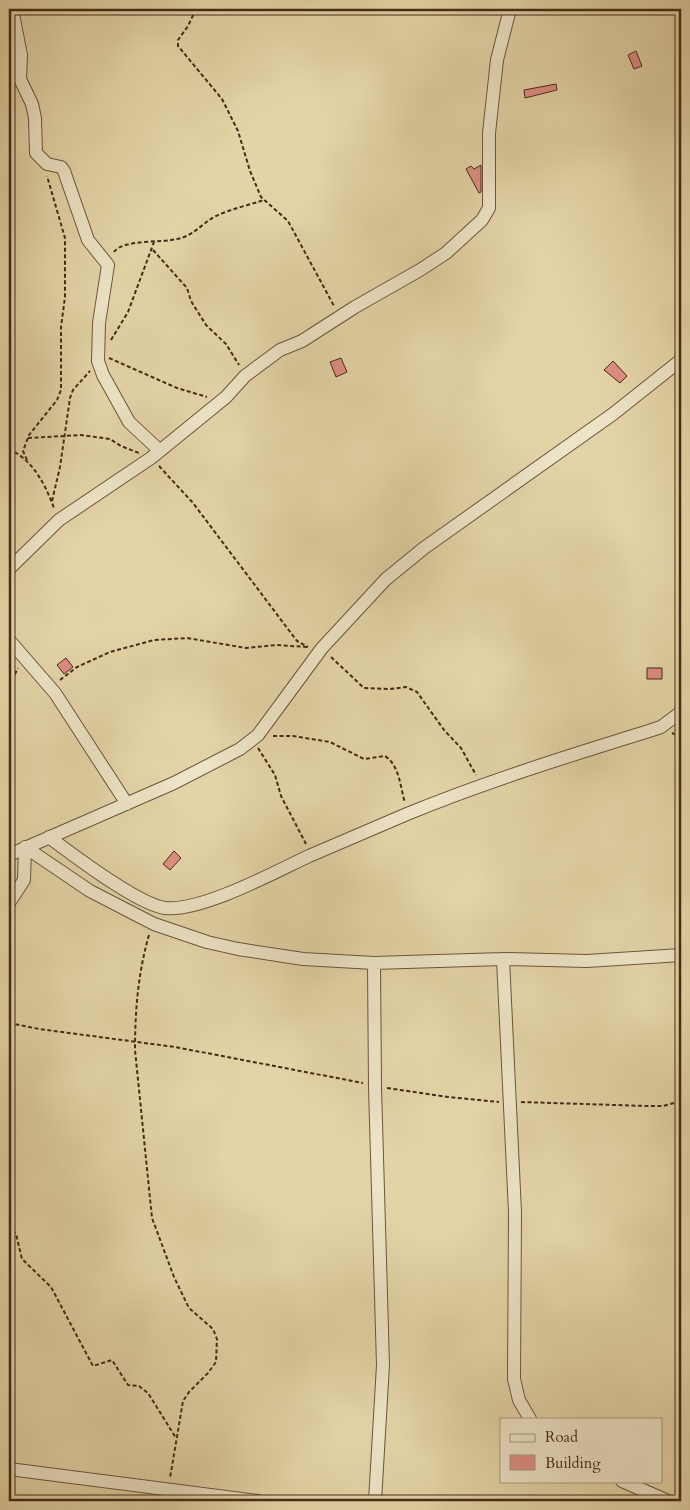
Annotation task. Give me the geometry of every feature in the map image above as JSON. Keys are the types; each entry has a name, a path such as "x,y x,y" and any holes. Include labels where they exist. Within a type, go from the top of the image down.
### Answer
{"street":[{"path":"12,9 21,55 20,79 32,104 35,118 36,153 43,160 61,167 64,171 88,240 108,266 99,323 98,361 103,375 128,422 155,454"},
{"path":"9,568 59,520 155,454 221,400 245,376 280,350 302,341 446,253 482,220 489,208 489,133 497,60 510,9"},
{"path":"9,854 127,804 240,749 255,737 316,650 386,579 424,548 613,414 681,360"},
{"path":"9,640 50,688 127,804"},
{"path":"49,837 120,886 162,907 186,906 220,895 408,814 594,748 661,727 681,712"},
{"path":"9,903 24,880 25,847"},
{"path":"25,847 90,891 154,924 207,942 238,949 303,959 374,963 503,959 587,961 681,955"},
{"path":"503,959 515,1212 514,1379 519,1400 529,1418"},
{"path":"374,963 374,1088 383,1364 375,1501"},
{"path":"9,1469 258,1501"},
{"path":"624,1482 668,1501"}],"path":[{"path":"196,9 177,43 222,99 238,131 250,171 264,200 288,221 298,242 308,255 328,291 339,317"},
{"path":"43,160 65,238 65,297 61,327 61,390 57,400 28,438 23,451 38,472 59,520"},
{"path":"108,266 117,248 189,236 217,216 264,200"},
{"path":"110,342 128,312 154,242"},
{"path":"152,249 187,288 191,301 206,325 226,344 245,376"},
{"path":"52,501 73,390 102,355 178,388 221,400"},
{"path":"28,438 65,436 110,439 121,446 155,454 298,641 316,650 364,688 390,689 406,687 417,692 428,710 461,748 481,787"},
{"path":"9,449 28,460"},
{"path":"50,688 77,667 110,652 154,640 187,638 246,648 276,645 316,650"},
{"path":"9,686 23,656"},
{"path":"311,856 281,796 275,775 255,737 293,736 330,742 364,759 385,756 392,761 397,769 408,814"},
{"path":"154,924 143,957 135,1022 135,1042 152,1218 174,1277 189,1308 213,1329 218,1339 216,1362 183,1401 173,1469 167,1481"},
{"path":"9,1023 135,1042 303,1071 374,1088 384,1087 472,1100 646,1106 663,1106 681,1101"},
{"path":"9,1225 16,1234 22,1259 51,1287 93,1366 112,1360 128,1385 139,1386 148,1393 176,1439"}],"building":[{"path":"636,51 642,66 634,69 628,55"},
{"path":"556,84 557,90 525,98 524,90"},
{"path":"481,165 481,192 479,193 466,169 471,166 474,169"},
{"path":"341,358 347,372 336,377 330,362"},
{"path":"613,361 627,376 620,383 604,370"},
{"path":"66,658 73,667 64,674 57,665"},
{"path":"647,668 662,668 662,679 647,679"},
{"path":"174,851 181,858 170,870 163,864"}]}
